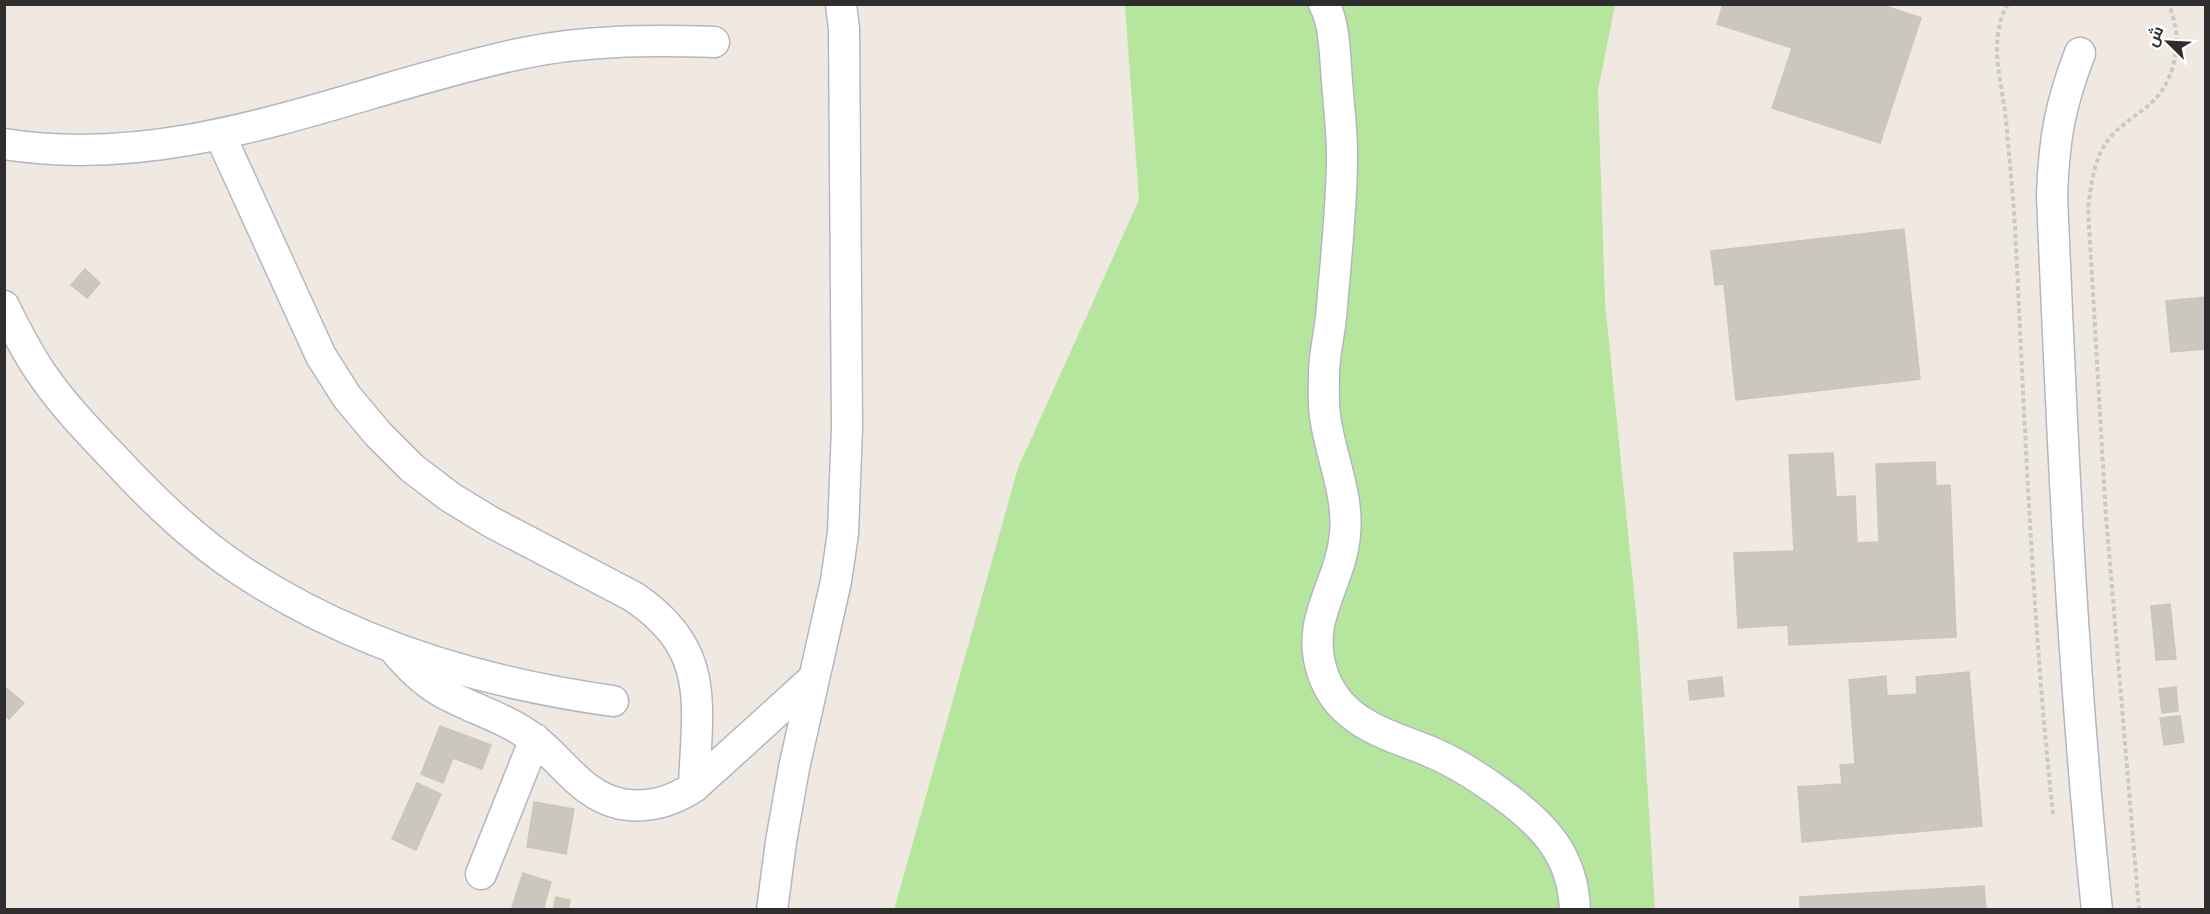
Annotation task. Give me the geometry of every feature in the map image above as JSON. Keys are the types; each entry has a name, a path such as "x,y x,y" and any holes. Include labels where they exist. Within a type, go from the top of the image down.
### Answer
{"street":[{"path":"772,909 792,779 836,581 843,533 846,480 844,29 841,4"},
{"path":"1324,4 1329,13 1335,60 1343,162 1331,324 1324,370 1325,416 1343,497 1346,535 1337,571 1323,606 1316,639 1322,672 1337,701 1361,723 1462,767 1527,813 1548,835 1565,861 1571,880 1575,909"},
{"path":"4,144 71,150 121,148 220,135 472,64 522,53 586,44 650,40 714,42"},
{"path":"2080,53 2067,87 2058,122 2053,159 2052,195 2062,438 2086,802 2097,909"},
{"path":"220,135 321,356 347,397 378,434 412,468 450,497 490,522 634,597 672,628 685,650 693,673 697,697 694,787"},
{"path":"4,306 43,376 71,413 166,512 238,569 276,593 357,633 449,666 565,695 613,701"},
{"path":"391,645 421,678 439,690 511,724 535,740 584,787 620,804 639,806 659,804 677,798 694,787 814,678"},
{"path":"481,874 535,740"}],"path":[{"path":"2008,4 2002,14 1996,51 2006,117 2015,225 2025,441 2041,699 2054,825"},
{"path":"2139,909 2106,516 2088,208 2092,176 2104,146 2122,126 2153,101 2167,83 2175,55 2176,31 2169,4"}],"green space":[{"path":"1125,5 1615,5 1598,90 1605,302 1638,633 1655,909 894,910 1018,468 1139,200"}],"building":[{"path":"1723,4 1880,4 1921,18 1880,143 1772,108 1792,48 1717,24"},
{"path":"1904,229 1920,379 1736,400 1724,284 1715,285 1711,251"},
{"path":"85,269 100,283 87,298 71,285"},
{"path":"2206,297 2206,349 2171,352 2166,301"},
{"path":"1833,453 1836,497 1855,496 1857,543 1879,542 1876,464 1935,462 1936,486 1950,485 1956,637 1789,645 1788,625 1738,628 1734,553 1794,551 1789,455"},
{"path":"2170,604 2176,659 2156,660 2151,606"},
{"path":"1969,672 1982,826 1802,842 1798,787 1842,784 1840,765 1855,764 1849,680 1886,676 1887,696 1917,694 1916,677"},
{"path":"1722,677 1724,696 1690,700 1688,681"},
{"path":"4,686 24,703 9,719 4,715"},
{"path":"2176,687 2178,711 2162,713 2159,689"},
{"path":"2180,716 2184,742 2164,745 2160,718"},
{"path":"440,726 491,745 482,769 453,758 443,783 421,774"},
{"path":"417,783 441,794 416,850 392,839"},
{"path":"534,802 574,809 566,854 527,847"},
{"path":"523,873 551,882 543,910 521,910 512,907"},
{"path":"1984,886 1986,910 1800,910 1800,897"},
{"path":"556,897 570,900 568,910 553,910"}]}
